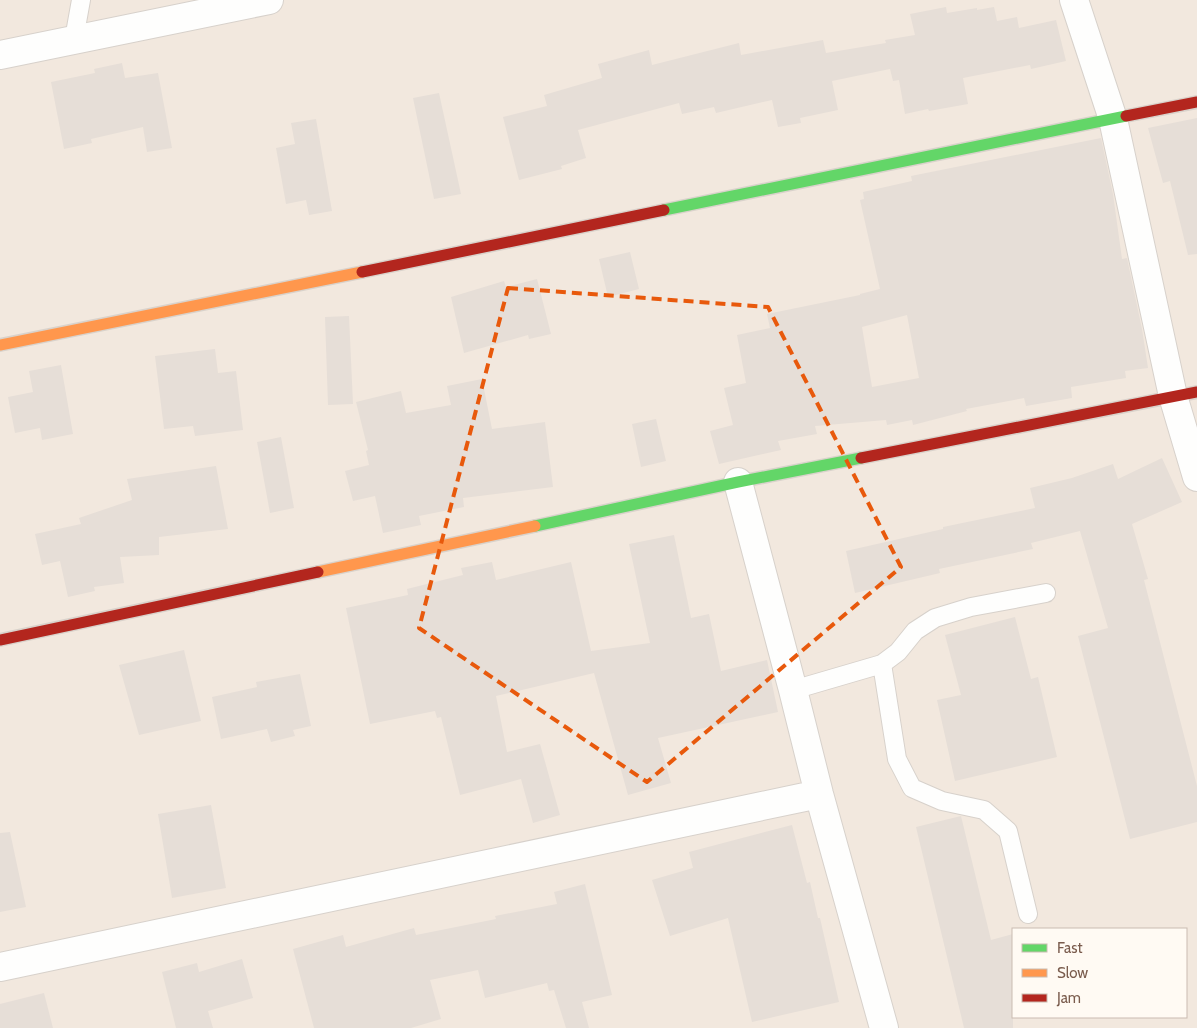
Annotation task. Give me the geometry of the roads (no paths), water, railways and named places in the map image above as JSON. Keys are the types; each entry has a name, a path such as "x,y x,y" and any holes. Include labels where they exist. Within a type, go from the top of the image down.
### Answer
{"street":[{"path":"0,55 269,0"},
{"path":"1074,0 1113,119 1185,394 1197,477"},
{"path":"0,345 1197,102"},
{"path":"0,640 738,482 1185,394"},
{"path":"738,482 794,690 819,794 884,1028"},
{"path":"0,967 819,794"}],"lane":[{"path":"74,39 81,0"},
{"path":"794,690 882,664 898,652 915,631 935,618 971,607 1046,593"},
{"path":"882,664 897,759 912,788 942,801 984,810 1008,831 1028,914"}]}
